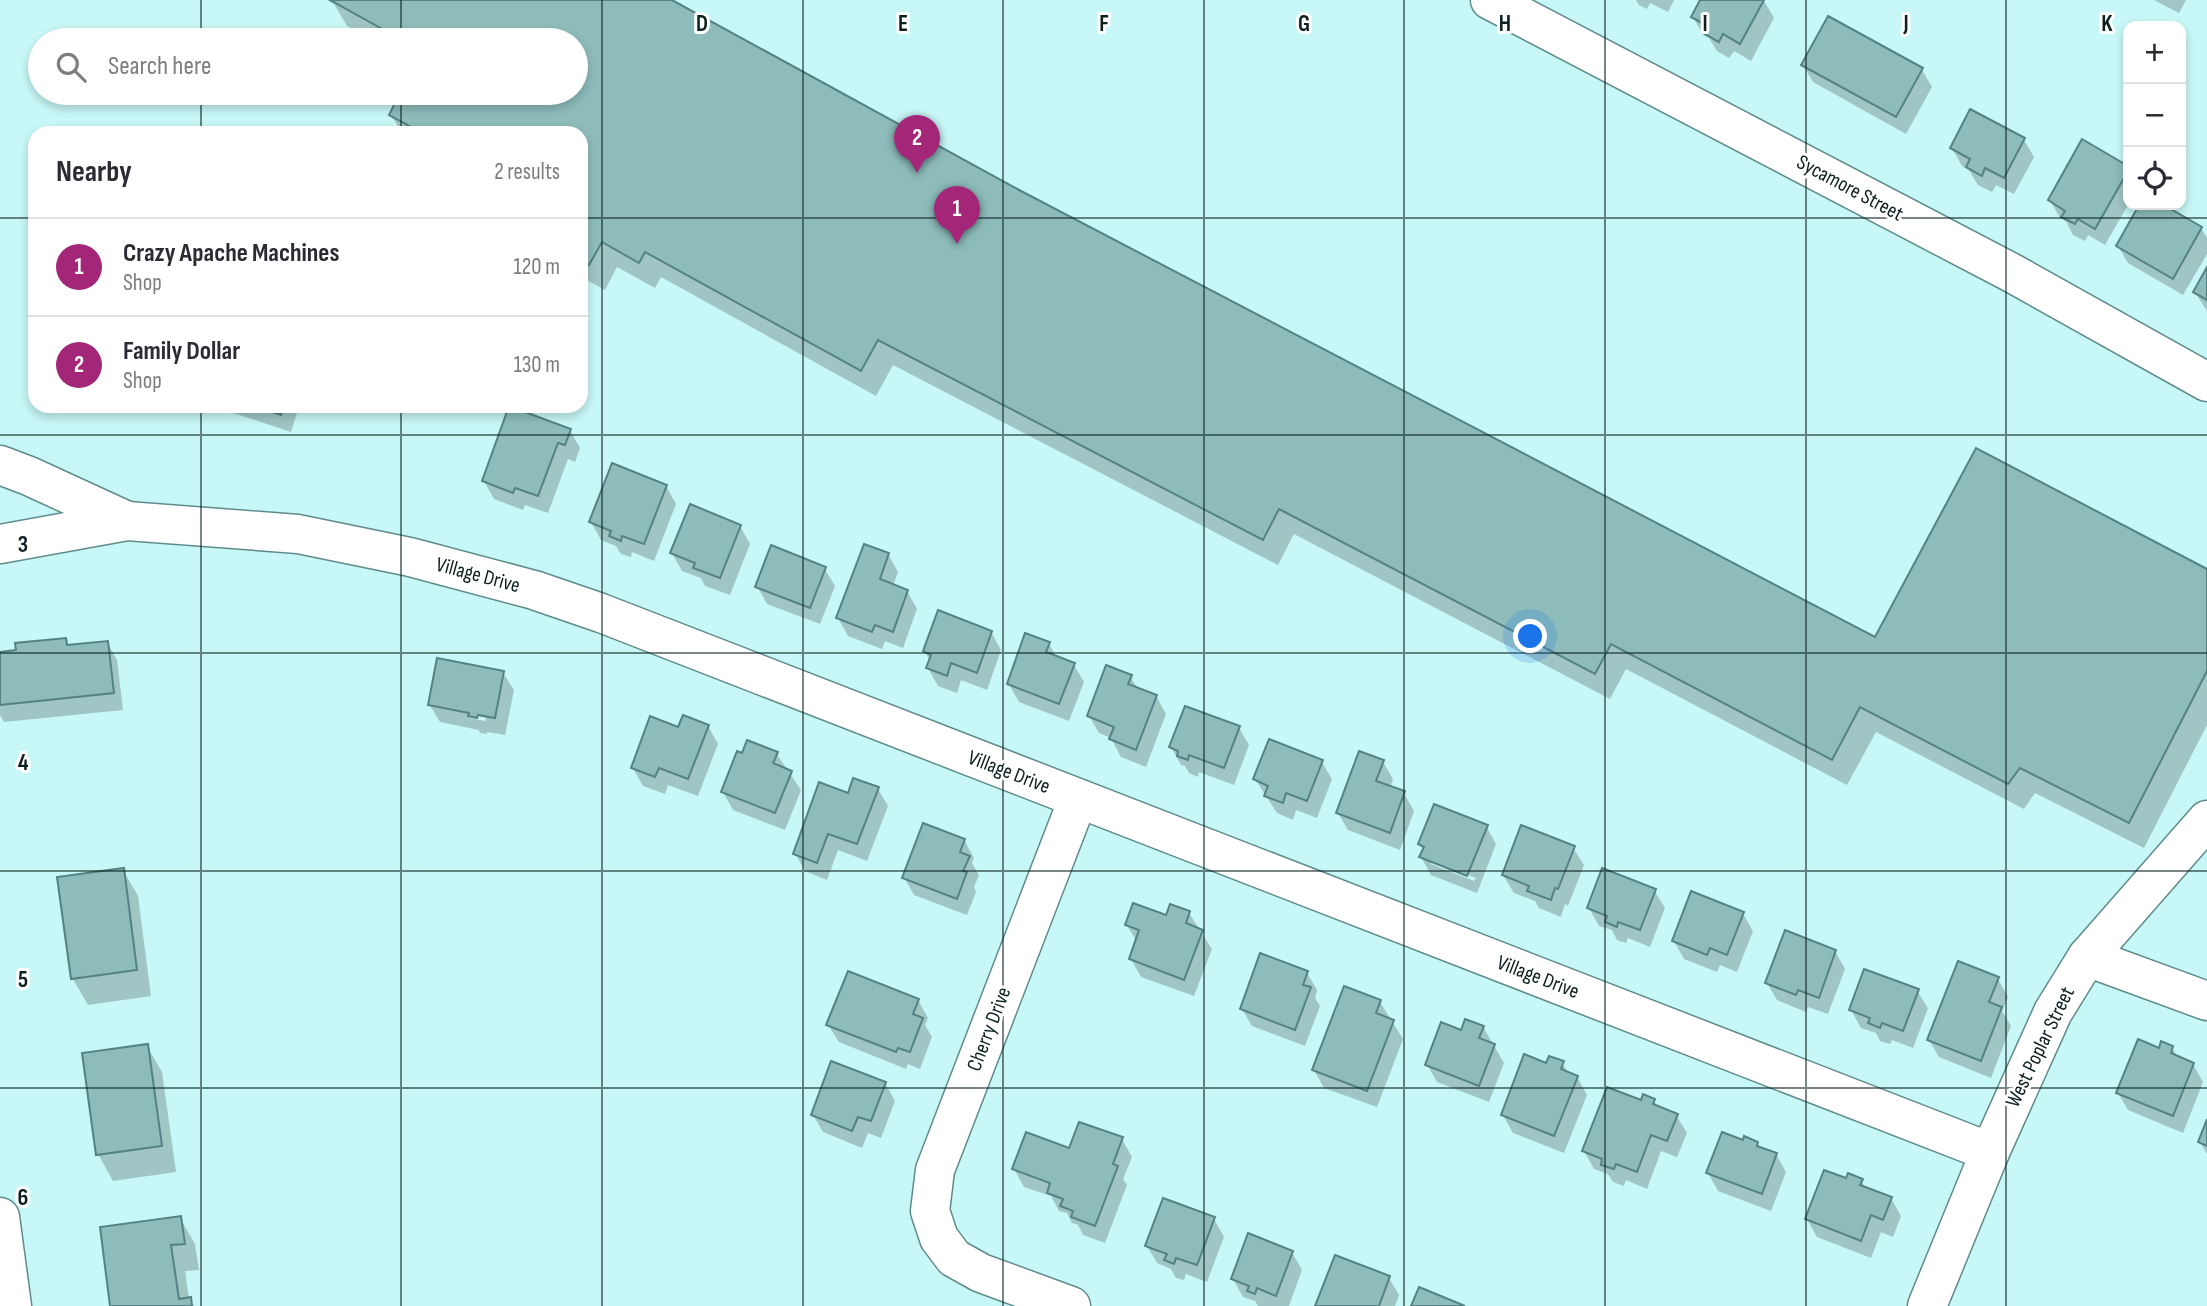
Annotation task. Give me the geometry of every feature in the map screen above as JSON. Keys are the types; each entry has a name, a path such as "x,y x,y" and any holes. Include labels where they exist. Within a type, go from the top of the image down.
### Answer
{"street":[{"name":"Sycamore Street","path":"1490,0 2000,266 2207,382"},
{"path":"0,465 127,521"},
{"name":"Village Drive","path":"0,544 127,521 298,534 410,557 534,590 614,618 1990,1152"},
{"name":"Cherry Drive","path":"1071,1306 981,1273 954,1258 939,1238 930,1211 935,1170 1077,799"},
{"name":"West Poplar Street","path":"1927,1306 1990,1152 2053,1012 2087,957 2207,820"},
{"path":"2087,957 2207,1002"},
{"path":"0,1217 12,1306"}],"building":[{"path":"330,0 672,0 1021,191 1875,637 1976,448 2207,569 2207,671 2129,823 2020,768 2008,784 1860,707 1832,760 1611,644 1595,674 1279,509 1263,540 878,340 861,371 645,252 639,263 602,242 589,265 588,126 409,126 389,115 394,105 588,105 588,28 380,28"},
{"path":"1700,0 1764,0 1740,44 1723,34 1719,42 1705,34 1708,26 1691,17"},
{"path":"1828,16 1923,68 1896,117 1801,65"},
{"path":"1970,109 2025,138 2004,178 1985,168 1982,176 1966,167 1970,159 1950,148"},
{"path":"2082,139 2123,163 2123,180 2095,229 2078,219 2075,224 2061,217 2065,211 2048,200"},
{"path":"2136,210 2173,210 2202,227 2173,279 2116,246"},
{"path":"2207,267 2207,300 2193,292"},
{"path":"506,413 528,413 571,429 565,445 558,443 538,496 515,488 513,493 482,481"},
{"path":"612,463 667,485 644,544 622,536 621,541 609,536 611,531 589,522"},
{"path":"690,504 741,525 720,578 693,568 695,563 670,553"},
{"path":"864,544 889,553 880,579 908,590 893,632 875,625 872,632 836,618"},
{"path":"771,545 826,567 810,608 755,587"},
{"path":"938,610 992,631 977,673 951,663 947,676 926,668 931,655 923,651"},
{"path":"1025,633 1050,642 1046,652 1075,663 1059,704 1007,684"},
{"path":"66,638 67,645 108,641 114,693 0,705 0,652 16,650 15,643"},
{"path":"437,658 504,671 495,718 478,715 477,718 468,716 469,713 428,705"},
{"path":"1106,665 1132,675 1128,684 1157,695 1136,750 1109,739 1114,727 1087,716"},
{"path":"1185,706 1240,726 1224,768 1189,755 1188,760 1177,756 1178,751 1169,747"},
{"path":"683,715 709,725 688,779 659,768 655,777 631,768 650,716 678,727"},
{"path":"1269,739 1323,760 1307,801 1286,793 1283,803 1264,796 1268,786 1253,779"},
{"path":"747,740 778,752 773,763 792,771 775,813 721,792 737,751 742,753"},
{"path":"1359,751 1384,760 1376,781 1405,791 1390,833 1336,813"},
{"path":"853,778 879,787 857,844 828,834 817,863 793,854 819,782 848,793"},
{"path":"1434,804 1488,825 1467,876 1419,857 1424,847 1418,844"},
{"path":"923,823 965,839 960,852 970,856 963,871 967,872 957,899 902,878"},
{"path":"1521,825 1575,846 1551,900 1527,891 1529,886 1502,875"},
{"path":"124,868 137,970 71,979 57,877"},
{"path":"1602,868 1656,889 1640,930 1618,922 1617,927 1605,922 1607,916 1587,908"},
{"path":"1691,891 1744,912 1727,955 1710,948 1707,955 1672,941"},
{"path":"1133,903 1166,915 1170,904 1190,911 1186,923 1203,930 1184,980 1129,959 1139,930 1125,925"},
{"path":"1785,930 1836,950 1819,998 1798,990 1796,995 1765,983"},
{"path":"1260,953 1308,971 1303,985 1311,987 1295,1030 1240,1009"},
{"path":"1958,961 1999,977 1989,1002 2002,1007 1981,1061 1927,1040"},
{"path":"1864,969 1919,989 1903,1031 1882,1023 1880,1028 1868,1023 1870,1018 1849,1010"},
{"path":"848,971 919,999 913,1014 923,1018 910,1052 898,1048 896,1052 826,1025"},
{"path":"1344,986 1381,1000 1376,1013 1394,1020 1367,1091 1312,1070"},
{"path":"1465,1019 1484,1026 1479,1038 1495,1044 1479,1086 1425,1065 1441,1022 1461,1030"},
{"path":"2138,1039 2159,1048 2161,1041 2173,1046 2171,1053 2194,1063 2173,1116 2116,1093"},
{"path":"148,1044 162,1146 96,1155 82,1053"},
{"path":"1524,1054 1546,1063 1549,1056 1564,1061 1561,1069 1578,1076 1554,1136 1501,1115"},
{"path":"831,1061 886,1082 871,1121 858,1117 852,1131 811,1115"},
{"path":"1607,1087 1641,1100 1643,1094 1655,1099 1653,1104 1678,1114 1667,1141 1651,1135 1637,1172 1616,1164 1614,1169 1601,1165 1602,1159 1582,1151"},
{"path":"2207,1119 2207,1146 2198,1142"},
{"path":"1079,1122 1123,1137 1113,1164 1118,1166 1095,1226 1071,1217 1073,1211 1060,1206 1063,1199 1047,1193 1050,1183 1012,1169 1026,1132 1069,1148"},
{"path":"1722,1132 1743,1140 1744,1136 1758,1142 1757,1146 1777,1153 1762,1194 1706,1173"},
{"path":"1824,1170 1846,1178 1848,1173 1863,1179 1860,1185 1892,1197 1883,1220 1871,1215 1861,1241 1805,1219"},
{"path":"1163,1198 1215,1217 1197,1265 1176,1258 1174,1264 1164,1260 1167,1254 1145,1246"},
{"path":"181,1216 185,1244 171,1245 179,1299 191,1297 192,1306 110,1306 100,1227"},
{"path":"1248,1233 1293,1251 1276,1296 1257,1288 1255,1294 1247,1291 1249,1286 1231,1279"},
{"path":"1335,1255 1390,1276 1379,1306 1315,1306"},
{"path":"1419,1287 1465,1306 1411,1306"}],"place":[{"name":"Family Dollar","path":"917,173"},
{"name":"Crazy Apache Machines","path":"957,244"}]}
